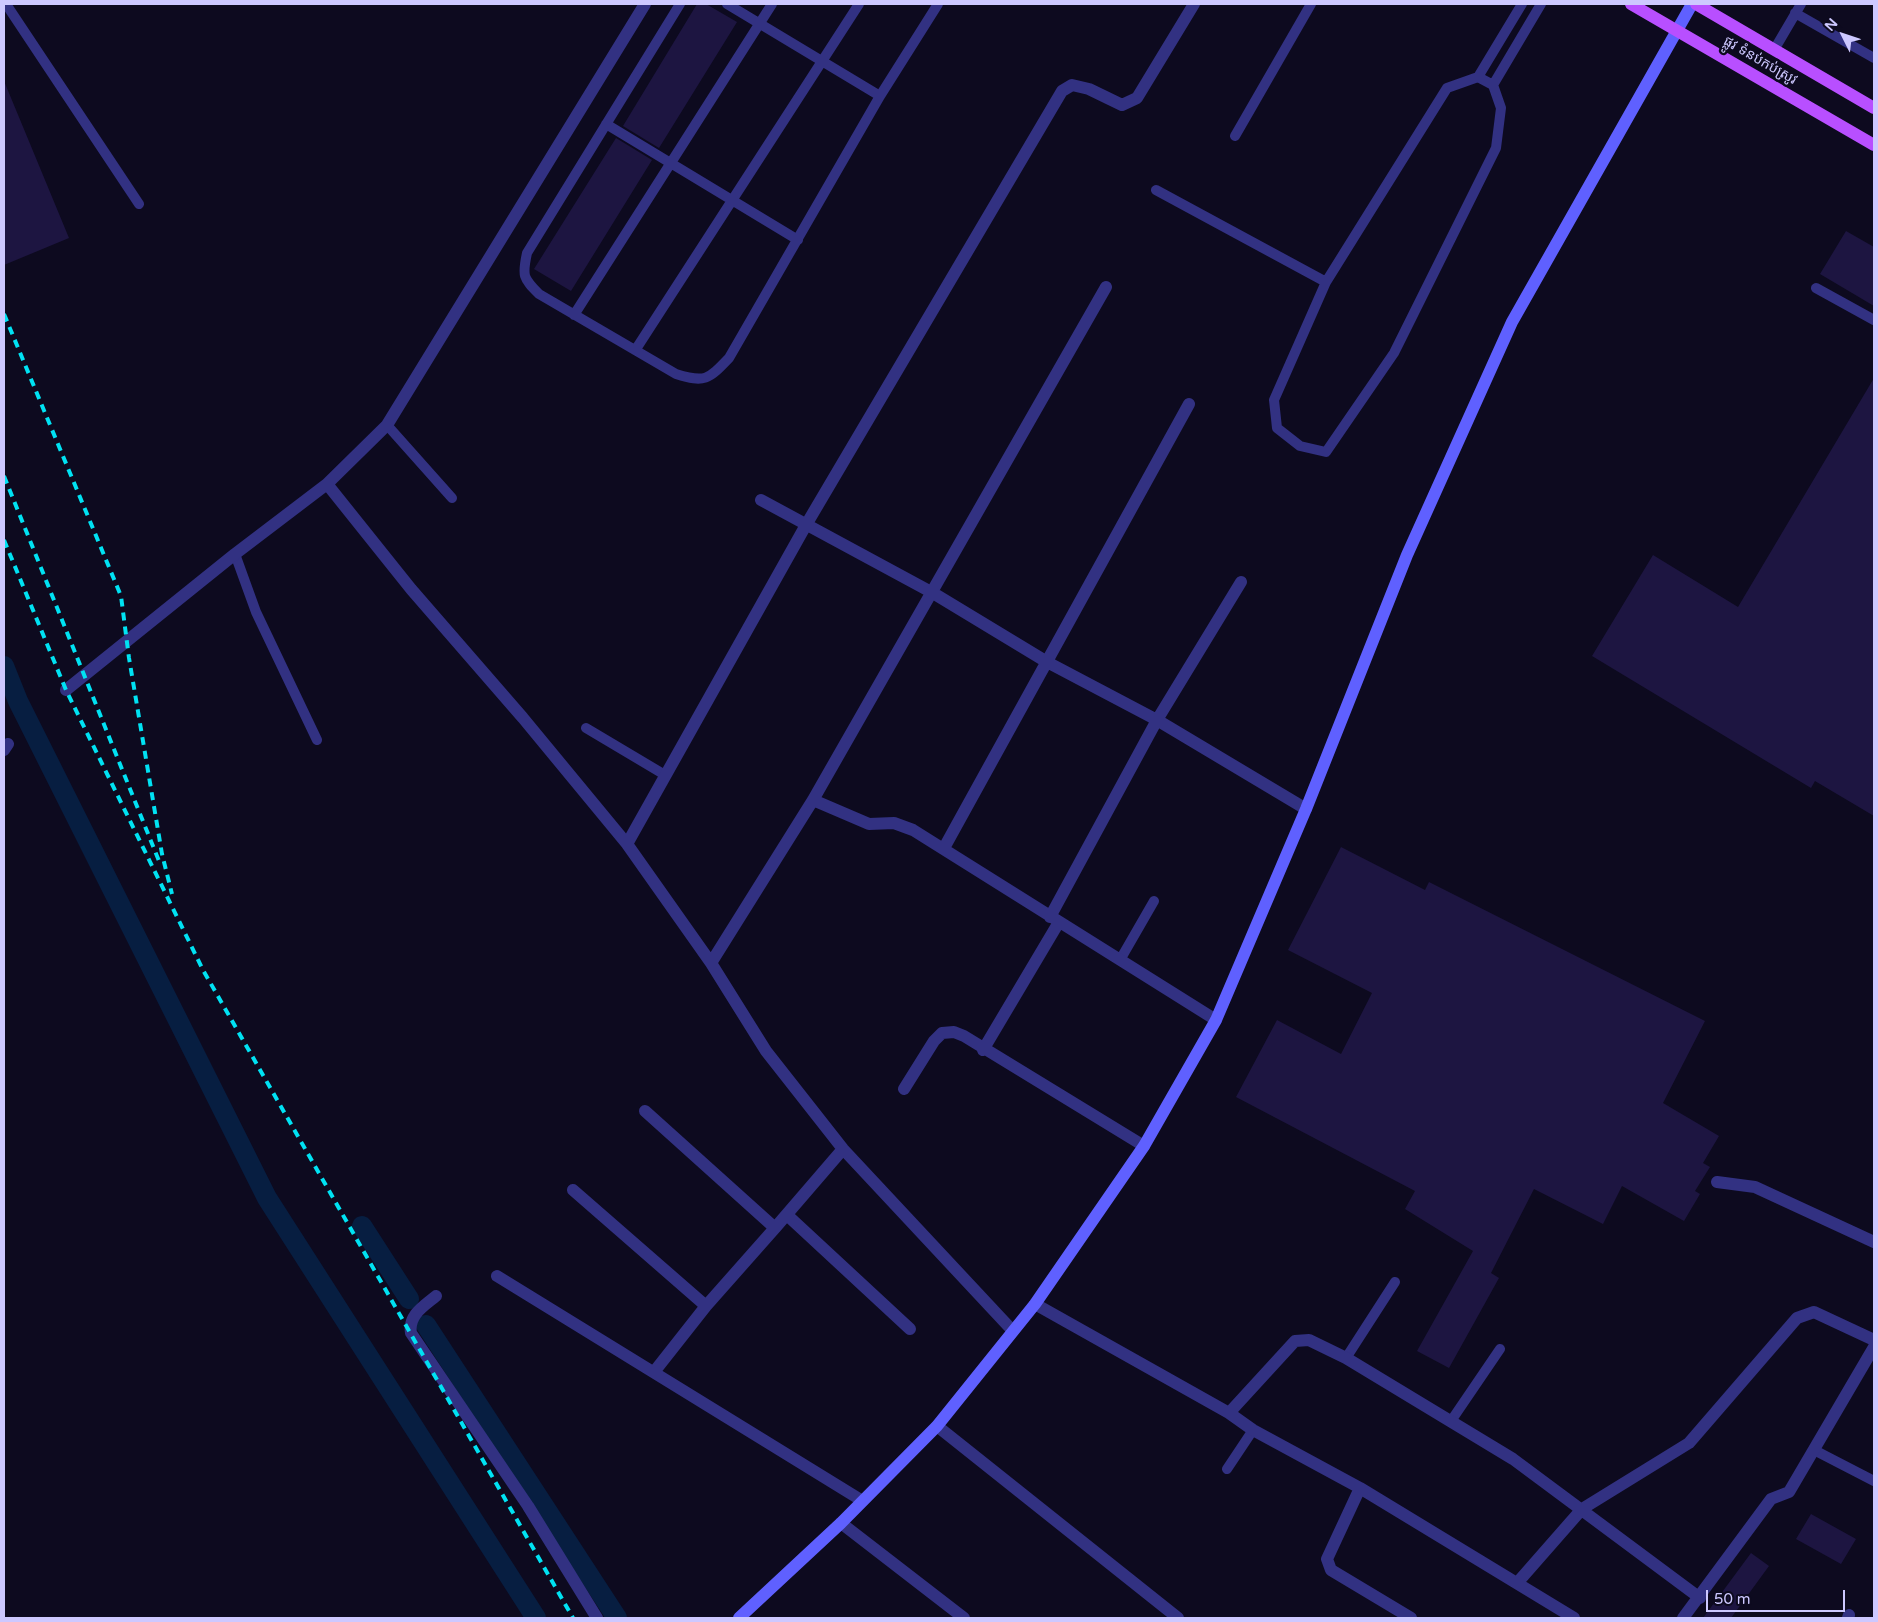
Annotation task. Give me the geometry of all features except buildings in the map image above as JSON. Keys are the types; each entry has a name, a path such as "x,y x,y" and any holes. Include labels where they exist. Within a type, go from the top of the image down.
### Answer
{"main road":[{"name":"ផ្លូវ ទំនប់កប់ស្រូវ","path":"1631,4 1874,145"},
{"name":"ផ្លូវ ទំនប់កប់ស្រូវ","path":"1696,4 1874,108"}],"street":[{"path":"66,690 235,554 327,484 387,425 645,4"},
{"path":"627,844 806,525 1062,91 1072,85 1089,89 1122,105 1137,98 1194,4"},
{"path":"739,1618 841,1523 861,1500 937,1426 1012,1330 1036,1304 1144,1146 1216,1020 1306,809 1407,555 1512,322 1692,4"},
{"path":"712,963 814,800 1106,287"},
{"path":"944,848 1189,404"},
{"path":"327,484 411,589 523,718 627,844 712,963 766,1051 843,1149 1012,1330"},
{"path":"761,500 933,593 1047,662 1157,720 1306,809"},
{"path":"983,1050 1054,920 1157,720 1241,582"},
{"path":"814,800 869,824 894,823 913,830 1216,1020"},
{"path":"904,1088 934,1041 942,1033 954,1032 964,1036 983,1050 1144,1146"},
{"path":"645,1111 775,1228"},
{"path":"654,1372 706,1306 843,1149"},
{"path":"1718,1182 1754,1187 1874,1242"},
{"path":"573,1190 706,1306"},
{"path":"786,1215 910,1328"},
{"path":"497,1276 861,1500"},
{"path":"436,1296 415,1315 410,1324 411,1333 528,1506 596,1618"},
{"path":"1036,1304 1229,1414 1253,1430 1360,1488 1518,1582 1574,1618"},
{"path":"1518,1582 1582,1509 1689,1443 1798,1318 1814,1312 1873,1349 1789,1492 1771,1499 1700,1598 1683,1618"},
{"path":"1229,1414 1295,1341 1309,1340 1346,1358 1513,1459 1700,1598"},
{"path":"937,1426 1178,1618"},
{"path":"1360,1488 1327,1563 1331,1570 1411,1618"},
{"path":"841,1523 964,1618"}],"lane":[{"path":"6,4 139,204"},
{"path":"680,4 527,253 523,271 526,282 539,294 676,374 694,379 711,377 729,358 880,96 938,4"},
{"path":"727,4 880,96"},
{"path":"574,315 672,164 772,4"},
{"path":"636,349 859,4"},
{"path":"1235,136 1311,4"},
{"path":"1478,76 1493,85 1501,108 1496,148 1394,353 1326,452 1300,446 1277,428 1274,400 1326,282 1447,88 1478,76 1522,4"},
{"path":"1493,85 1540,4"},
{"path":"1774,50 1798,8 1874,58"},
{"path":"606,124 798,240"},
{"path":"1156,190 1326,282"},
{"path":"1816,288 1874,320"},
{"path":"387,425 452,498"},
{"path":"235,554 256,612 317,740"},
{"path":"586,728 665,776"},
{"path":"1120,960 1154,901"},
{"path":"1346,1358 1395,1282"},
{"path":"1451,1421 1500,1350"},
{"path":"1227,1469 1253,1430"},
{"path":"1814,1450 1874,1481"}],"waterway":[{"path":"4,666 18,701 267,1198 536,1618"},
{"path":"362,1226 409,1299"},
{"path":"426,1325 617,1618"}],"railway":[{"path":"4,314 121,596 129,658 162,854 172,894"},
{"path":"4,476 159,861"},
{"path":"4,540 66,690 203,970 573,1618"}]}
